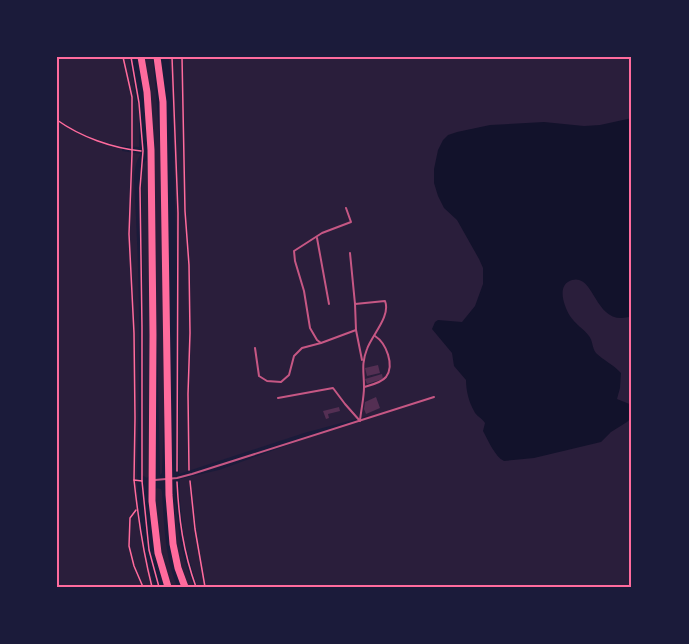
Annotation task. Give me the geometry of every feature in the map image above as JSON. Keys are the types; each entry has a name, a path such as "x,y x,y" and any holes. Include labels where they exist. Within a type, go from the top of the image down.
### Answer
{"main road":[{"path":"141,57 147,92 153,334 152,501 158,553 168,587"},
{"path":"158,57 163,102 168,479 173,544 185,587"}],"lane":[{"path":"321,343 316,340 310,328 294,251 322,233 351,222 346,208"},
{"path":"317,238 329,304"},
{"path":"350,253 356,330 364,387 360,421"},
{"path":"355,304 385,301 387,312 367,347 362,362"},
{"path":"255,348 259,376 267,381 281,382 289,375 294,356 302,348 356,330"},
{"path":"364,387 382,381 389,372 386,350 380,339 374,335"},
{"path":"278,398 333,388 360,421"},
{"path":"152,480 189,475 434,397"}],"path":[{"path":"123,57 132,97 129,234 134,343 134,480 145,557 152,587"},
{"path":"131,57 147,151 140,188 142,481 149,550 159,587"},
{"path":"172,57 178,213 177,478 182,541 196,587"},
{"path":"182,57 185,211 189,265 189,475 205,587"},
{"path":"57,120 73,130 112,147 147,151"},
{"path":"134,480 142,481"},
{"path":"137,509 130,519 129,546 143,587"}],"shaded area":[{"path":"57,57 129,57 137,103 139,103 139,147 122,146 122,151 141,154 136,163 134,180 139,332 137,482 141,534 155,587 57,587"},
{"path":"144,57 153,57 160,142 165,387 162,473 160,475 153,157"},
{"path":"169,57 632,57 632,587 197,587 184,540 180,479 219,470 371,415 304,433 179,474 180,374"},
{"path":"632,118 632,316 619,318 610,315 586,284 580,280 567,283 564,286 563,296 570,316 589,336 596,353 621,373 617,399 632,405 632,417 601,442 534,458 504,461 495,452 483,431 485,423 472,408 466,380 454,366 452,353 432,329 438,320 462,322 475,306 483,284 483,268 479,259 457,220 444,208 438,196 434,183 434,169 438,150 448,135 490,125 544,122 584,126"},
{"path":"146,160 150,247 149,476 147,478 142,475 144,360 141,168"},
{"path":"174,485 180,541 194,587 187,587 176,546"},
{"path":"157,488 162,492 164,528 177,587 170,587 163,563 155,490"}],"building":[{"path":"378,365 380,373 367,376 365,368"},
{"path":"382,374 383,379 367,384 365,379"},
{"path":"376,397 380,408 366,414 365,402"},
{"path":"339,407 340,411 328,414 329,418 326,419 323,411"}]}
